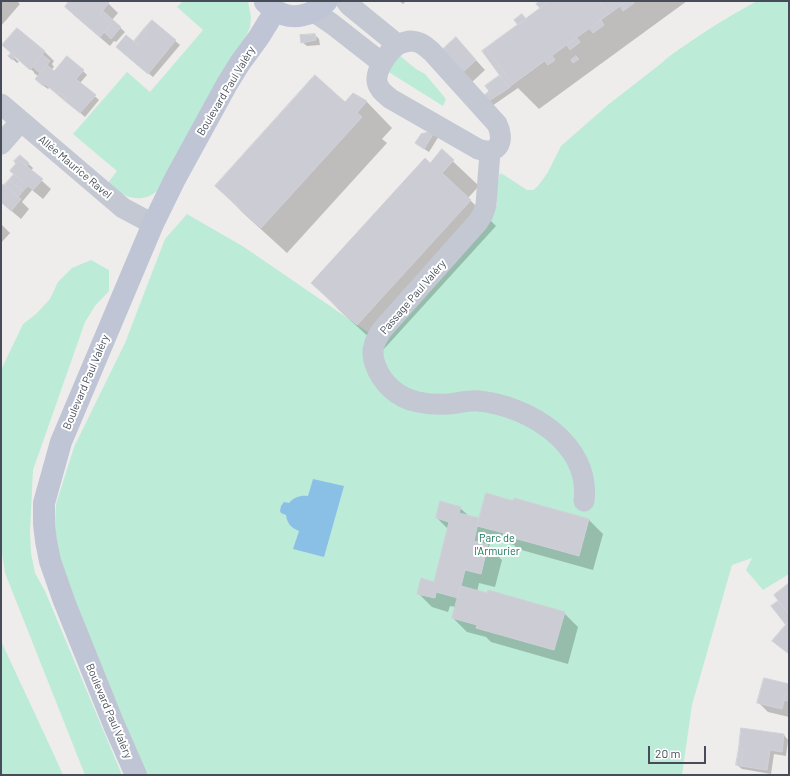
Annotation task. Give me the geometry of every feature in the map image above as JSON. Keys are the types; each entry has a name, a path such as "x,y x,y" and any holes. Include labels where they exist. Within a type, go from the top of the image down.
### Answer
{"street":[{"path":"346,1 398,45"},
{"path":"270,6 288,16 301,16 320,7"},
{"name":"Boulevard Paul Valéry","path":"136,775 114,725 64,601 50,561 44,524 44,503 61,442 153,224 175,179 227,84 259,37 270,6"},
{"path":"320,7 319,15 382,63"},
{"path":"409,41 416,41 423,44 432,52 497,124 501,136 498,146 494,150 490,152 474,147 391,99 383,92 378,86 378,73 382,63 398,45 409,41"},
{"name":"Allée Maurice Ravel","path":"1,104 123,208 153,224"},
{"path":"1,144 21,121"},
{"name":"Passage Paul Valéry","path":"490,152 486,205 483,214 478,222 382,330 373,346 372,357 378,373 387,385 392,390 416,402 441,405 471,400 480,401 519,411 542,423 555,433 575,457 583,479 585,491 584,501"}],"green space":[{"path":"183,1 248,1 251,17 250,27 160,189 146,197 133,198 120,193 107,184 117,171 73,134 127,72 150,92 203,30 177,7"},
{"name":"Parc de l'Armurier","path":"757,1 789,1 789,574 763,590 746,570 752,558 732,565 692,705 682,775 145,775 58,558 55,523 56,504 74,447 125,343 165,239 187,214 244,247 384,343 489,219 497,205 499,175 501,173 527,190 533,190 538,186 548,172 561,146 609,104 678,50 722,21"},
{"path":"399,55 416,69 425,74 446,99 443,106 387,71"},
{"path":"91,260 109,270 109,291 95,306 85,322 33,470 30,532 31,553 35,573 45,591 122,775 85,775 5,573 1,547 1,370 23,324 36,314 50,299 58,282 72,268"},
{"path":"1,641 55,757 63,775 1,775"}],"water":[{"path":"313,479 344,486 324,557 293,549 299,531 288,523 286,515 280,511 284,502 289,503 298,497 308,496"}],"building":[{"path":"69,1 107,1 109,3 100,14 111,24 100,37 65,7"},
{"path":"540,1 550,1 540,8 536,4"},
{"path":"550,1 600,1 609,14 513,84 486,48"},
{"path":"600,1 627,1 609,14"},
{"path":"627,1 633,1 634,3 623,11 620,6"},
{"path":"103,11 121,27 111,39 104,32 111,24 100,14"},
{"path":"522,14 526,19 518,25 514,20"},
{"path":"152,20 176,40 148,74 116,47 126,35 138,45 148,32 144,29"},
{"path":"601,20 604,25 593,33 590,29"},
{"path":"17,28 45,51 30,70 2,45"},
{"path":"144,29 148,32 138,45 134,41"},
{"path":"315,34 316,40 301,43 300,35"},
{"path":"456,37 476,60 462,73 441,51"},
{"path":"577,38 580,42 570,50 567,45"},
{"path":"486,48 513,84 509,88 482,51"},
{"path":"11,53 15,57 12,60 8,56"},
{"path":"43,55 50,61 40,73 33,67"},
{"path":"67,56 84,70 76,79 96,95 80,113 65,101 67,98 60,93 58,95 45,84 43,86 35,79 47,65 54,71"},
{"path":"552,56 555,60 548,65 545,61"},
{"path":"576,56 579,59 573,63 571,60"},
{"path":"315,75 345,102 353,93 367,101 357,113 362,117 261,228 215,186"},
{"path":"500,75 509,88 487,102 482,97 489,91 485,86"},
{"path":"60,93 67,98 65,101 58,95"},
{"path":"435,131 424,149 415,143 421,134"},
{"path":"442,149 454,160 442,173 471,200 357,325 311,283 425,158 430,163"},
{"path":"20,155 29,163 27,166 19,160 16,164 14,161"},
{"path":"19,160 43,179 33,190 10,171"},
{"path":"14,174 28,186 23,191 9,180"},
{"path":"9,180 23,191 18,197 4,185"},
{"path":"1,183 21,199 11,211 1,202"},
{"path":"486,493 513,501 514,498 589,519 579,556 503,535 504,533 477,526"},
{"path":"440,501 461,507 459,513 479,518 474,541 488,545 481,574 465,570 458,598 436,592 435,598 417,594 421,578 434,582 449,522 436,518"},
{"path":"788,584 789,585 789,615 774,595"},
{"path":"461,586 487,593 488,590 565,612 554,650 476,628 477,625 452,618"},
{"path":"778,601 789,615 789,621 786,625 771,606"},
{"path":"789,621 789,654 772,641"},
{"path":"764,678 789,684 789,694 786,693 782,709 757,703"},
{"path":"786,693 789,694 788,701 784,700"},
{"path":"741,728 784,734 782,752 770,750 767,770 741,766 743,749 739,748"},
{"path":"739,748 743,749 741,766 736,765"}]}
